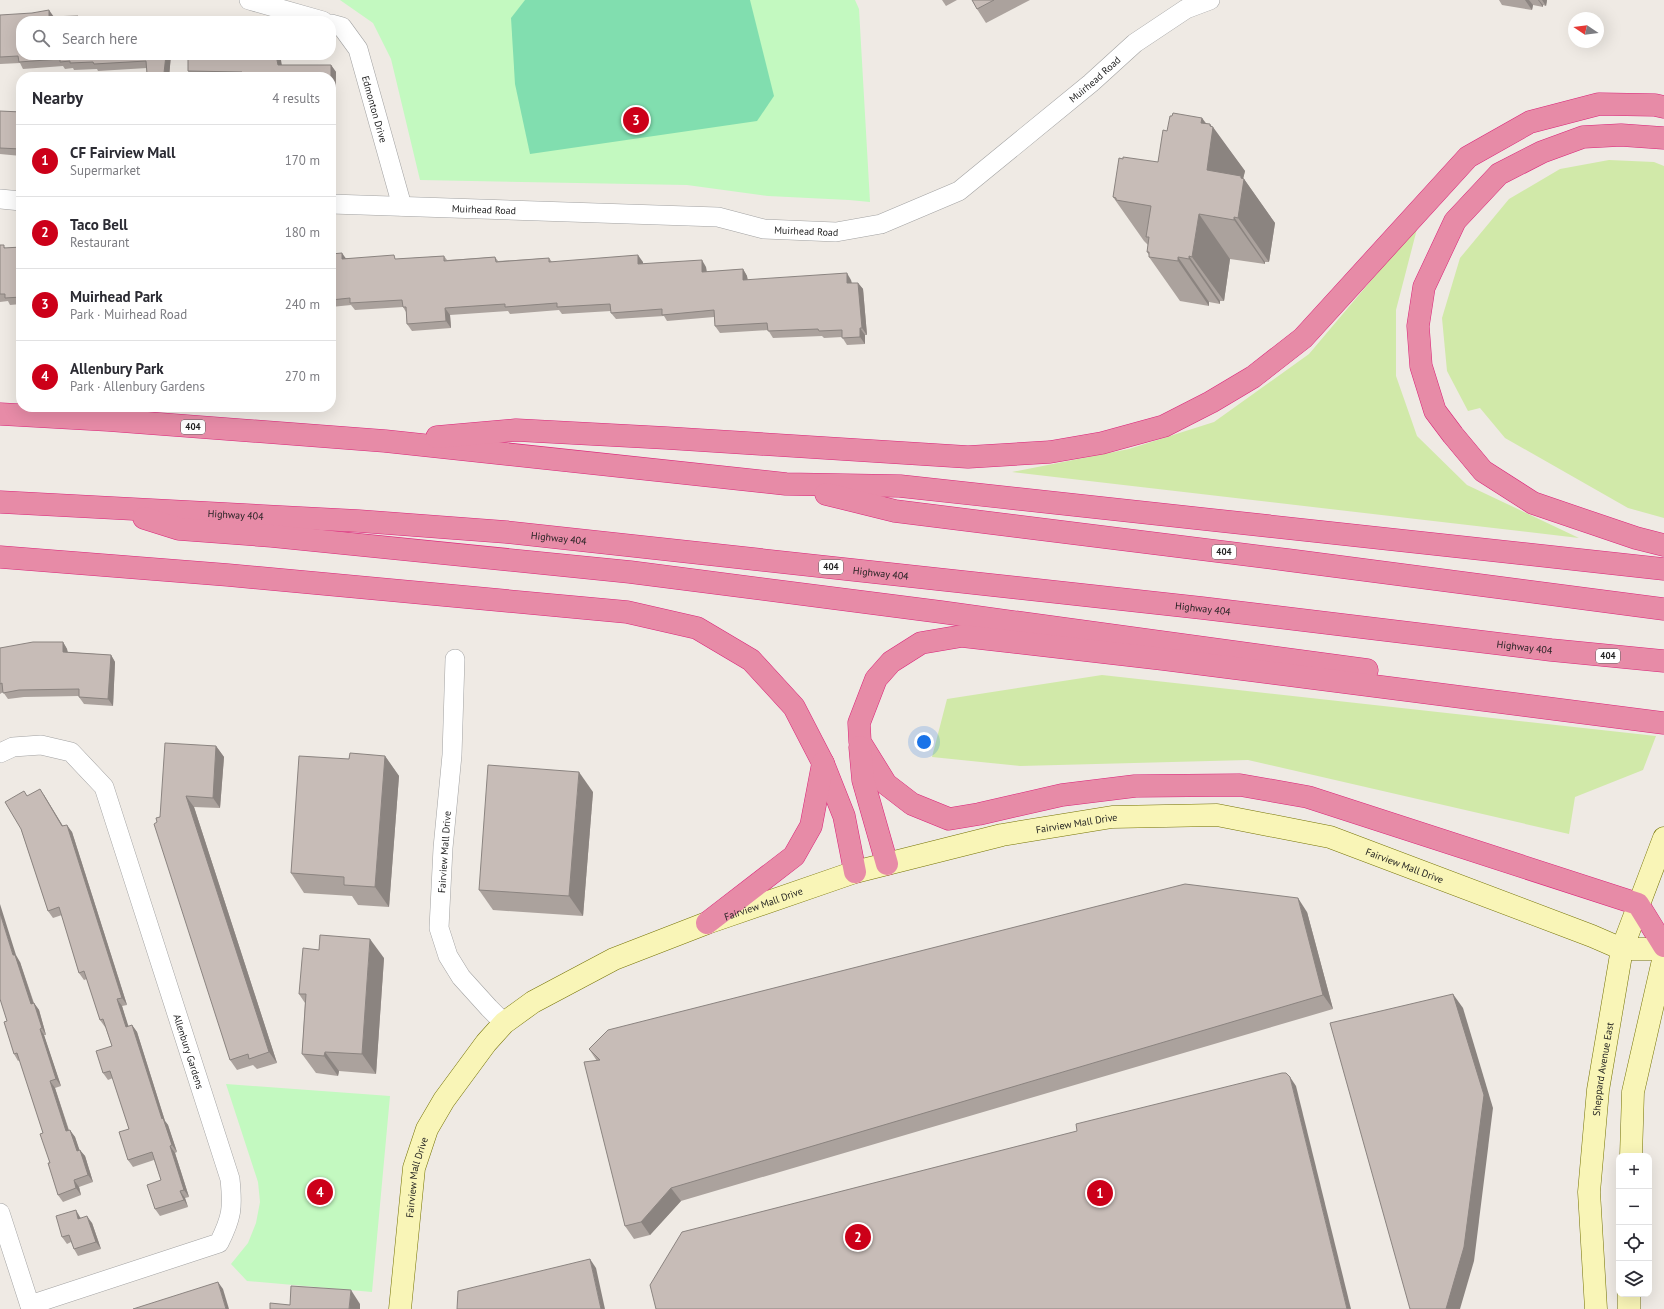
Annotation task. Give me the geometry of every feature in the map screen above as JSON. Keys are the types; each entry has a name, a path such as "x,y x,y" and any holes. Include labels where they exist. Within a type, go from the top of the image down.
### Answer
{"highway":[{"path":"385,442 516,430 968,456 1050,452 1102,443 1164,426 1211,402 1253,377 1303,338 1468,158 1530,122 1599,104 1655,105 1664,107"},
{"path":"1664,138 1621,135 1583,137 1542,152 1499,174 1455,220 1424,288 1418,326 1421,366 1435,411 1483,471 1533,503 1636,538 1664,545"},
{"name":"404","path":"0,414 108,420 385,442 786,484 900,486 1664,569"},
{"name":"404","path":"786,484 895,511 1664,609"},
{"name":"Highway 404","path":"0,502 359,521 506,532 1194,607 1551,650 1664,662"},
{"path":"108,507 179,529 272,536 630,572 941,612 1574,699 1664,708"},
{"path":"0,557 228,575 627,612 697,628 751,660 794,707 823,763 844,816 855,872"},
{"path":"887,864 863,780 859,723 876,680 891,662 921,643 962,636 1163,659 1664,723"},
{"path":"860,742 886,784 912,804 949,818 979,814 1062,795 1135,786 1240,785 1308,797 1638,904 1664,947"},
{"path":"707,923 794,856 811,826 823,763"}],"street":[{"path":"250,0 290,6 312,16"},
{"name":"Muirhead Road","path":"336,204 718,217 764,229 798,232 836,232 881,224 959,191 1091,83 1135,43 1186,9 1210,0"},
{"name":"Edmonton Drive","path":"336,25 342,27 358,49 402,206"},
{"path":"0,199 16,201"},
{"name":"Fairview Mall Drive","path":"455,659 452,755 443,848 439,928 448,956 461,977 504,1023"},
{"name":"Allenbury Gardens","path":"0,753 13,746 41,745 71,752 104,787 230,1179 232,1201 229,1222 219,1243 30,1307"},
{"name":"Fairview Mall Drive","path":"400,1309 414,1168 427,1129 444,1100 486,1043 504,1023 533,1002 614,959 707,923 855,872 1002,835 1112,817 1217,815 1330,837 1592,936 1622,949 1664,947"},
{"name":"Sheppard Avenue East","path":"1596,1309 1589,1192 1598,1090 1622,949 1664,838"},
{"path":"1631,1153 1633,1092 1664,956"},
{"path":"0,1213 30,1307"},
{"path":"1629,1297 1629,1309"}],"green space":[{"path":"340,0 855,0 859,9 870,202 768,196 687,185 420,180 391,59 373,23"},
{"path":"525,0 750,0 774,96 757,121 530,154 515,84 511,18"},
{"path":"1609,160 1654,162 1664,166 1664,518 1628,508 1505,438 1480,408 1468,411 1447,371 1442,318 1460,258 1509,199 1560,169"},
{"path":"1418,225 1396,310 1396,376 1417,436 1467,485 1579,538 1012,472 1129,449 1214,422 1309,354"},
{"path":"1102,675 1656,736 1643,770 1575,797 1569,834 1248,760 1020,766 932,757 947,699"},
{"path":"226,1084 390,1096 372,1292 247,1281 231,1264 248,1243 256,1223 260,1202 258,1182"}],"building":[{"path":"972,0 994,0 977,9"},
{"path":"49,10 49,16 16,16 16,56 0,57 0,15 32,13"},
{"path":"19,60 46,60 19,62"},
{"path":"60,60 165,60 164,72 147,72 146,61 94,64 93,62 60,62"},
{"path":"188,60 277,60 278,65 331,65 331,72 188,71"},
{"path":"0,111 16,112 16,149 0,148"},
{"path":"1173,113 1202,118 1201,123 1210,124 1210,126 1213,127 1207,170 1241,176 1241,178 1244,179 1238,218 1234,217 1234,220 1199,214 1192,257 1189,256 1189,259 1178,257 1178,261 1149,257 1149,252 1147,252 1149,237 1146,237 1151,206 1116,200 1116,198 1113,197 1119,158 1123,159 1123,157 1158,162 1163,130 1167,131 1170,116 1172,116"},
{"path":"0,245 4,245 4,248 16,247 16,297 5,298 5,294 0,294"},
{"path":"342,253 342,259 394,255 395,259 444,256 444,261 495,257 496,262 549,258 549,262 638,255 638,264 702,260 702,272 743,269 743,280 847,273 847,283 858,283 862,328 860,328 860,337 842,338 842,330 819,331 818,329 768,331 767,323 715,326 714,310 662,315 662,309 611,313 610,304 557,307 557,303 505,307 505,304 445,308 446,321 407,324 406,307 403,307 402,300 350,303 350,298 336,299 336,254"},
{"path":"33,642 63,642 63,652 111,655 108,699 79,697 79,689 19,690 3,693 2,683 0,684 0,648"},
{"path":"165,743 216,746 213,798 186,796 269,1052 249,1059 248,1054 230,1060 154,824 157,822 156,818 160,817"},
{"path":"350,753 385,756 375,887 344,885 344,877 291,873 299,756 349,759"},
{"path":"488,765 579,772 569,896 479,890"},
{"path":"40,789 62,826 67,825 122,998 117,999 126,1027 132,1025 162,1119 163,1118 172,1145 170,1146 184,1190 180,1191 184,1200 155,1209 147,1185 161,1180 152,1152 128,1160 119,1132 129,1129 110,1071 103,1073 96,1051 112,1046 103,1019 100,1020 84,971 79,973 59,907 48,911 21,829 5,802 24,791 27,796"},
{"path":"1185,884 1298,898 1323,995 671,1188 641,1222 625,1226 584,1062 600,1060 589,1049 608,1030"},
{"path":"0,913 13,955 15,955 31,1004 34,1003 42,1028 40,1029 56,1079 50,1081 66,1131 70,1130 77,1151 80,1150 88,1175 74,1180 76,1188 58,1195 48,1163 50,1163 40,1134 43,1133 17,1053 14,1054 4,1022 7,1021 0,999"},
{"path":"320,935 370,939 362,1054 325,1052 324,1056 302,1054 306,994 299,994 303,948 319,950"},
{"path":"1453,994 1484,1095 1464,1247 1446,1309 1410,1309 1330,1023"},
{"path":"1286,1073 1290,1077 1347,1309 656,1309 650,1285 682,1232 1077,1131 1076,1124"},
{"path":"76,1210 78,1219 87,1216 96,1242 74,1249 69,1235 62,1237 56,1216"},
{"path":"590,1259 601,1309 457,1309 458,1291"},
{"path":"218,1282 226,1309 133,1309"},
{"path":"291,1286 351,1290 349,1309 270,1309 270,1303 290,1305"}],"place":[{"name":"Muirhead Park","path":"636,120"},
{"name":"Allenbury Park","path":"320,1192"},
{"name":"CF Fairview Mall","path":"1100,1193"},
{"name":"Taco Bell","path":"858,1237"}]}
